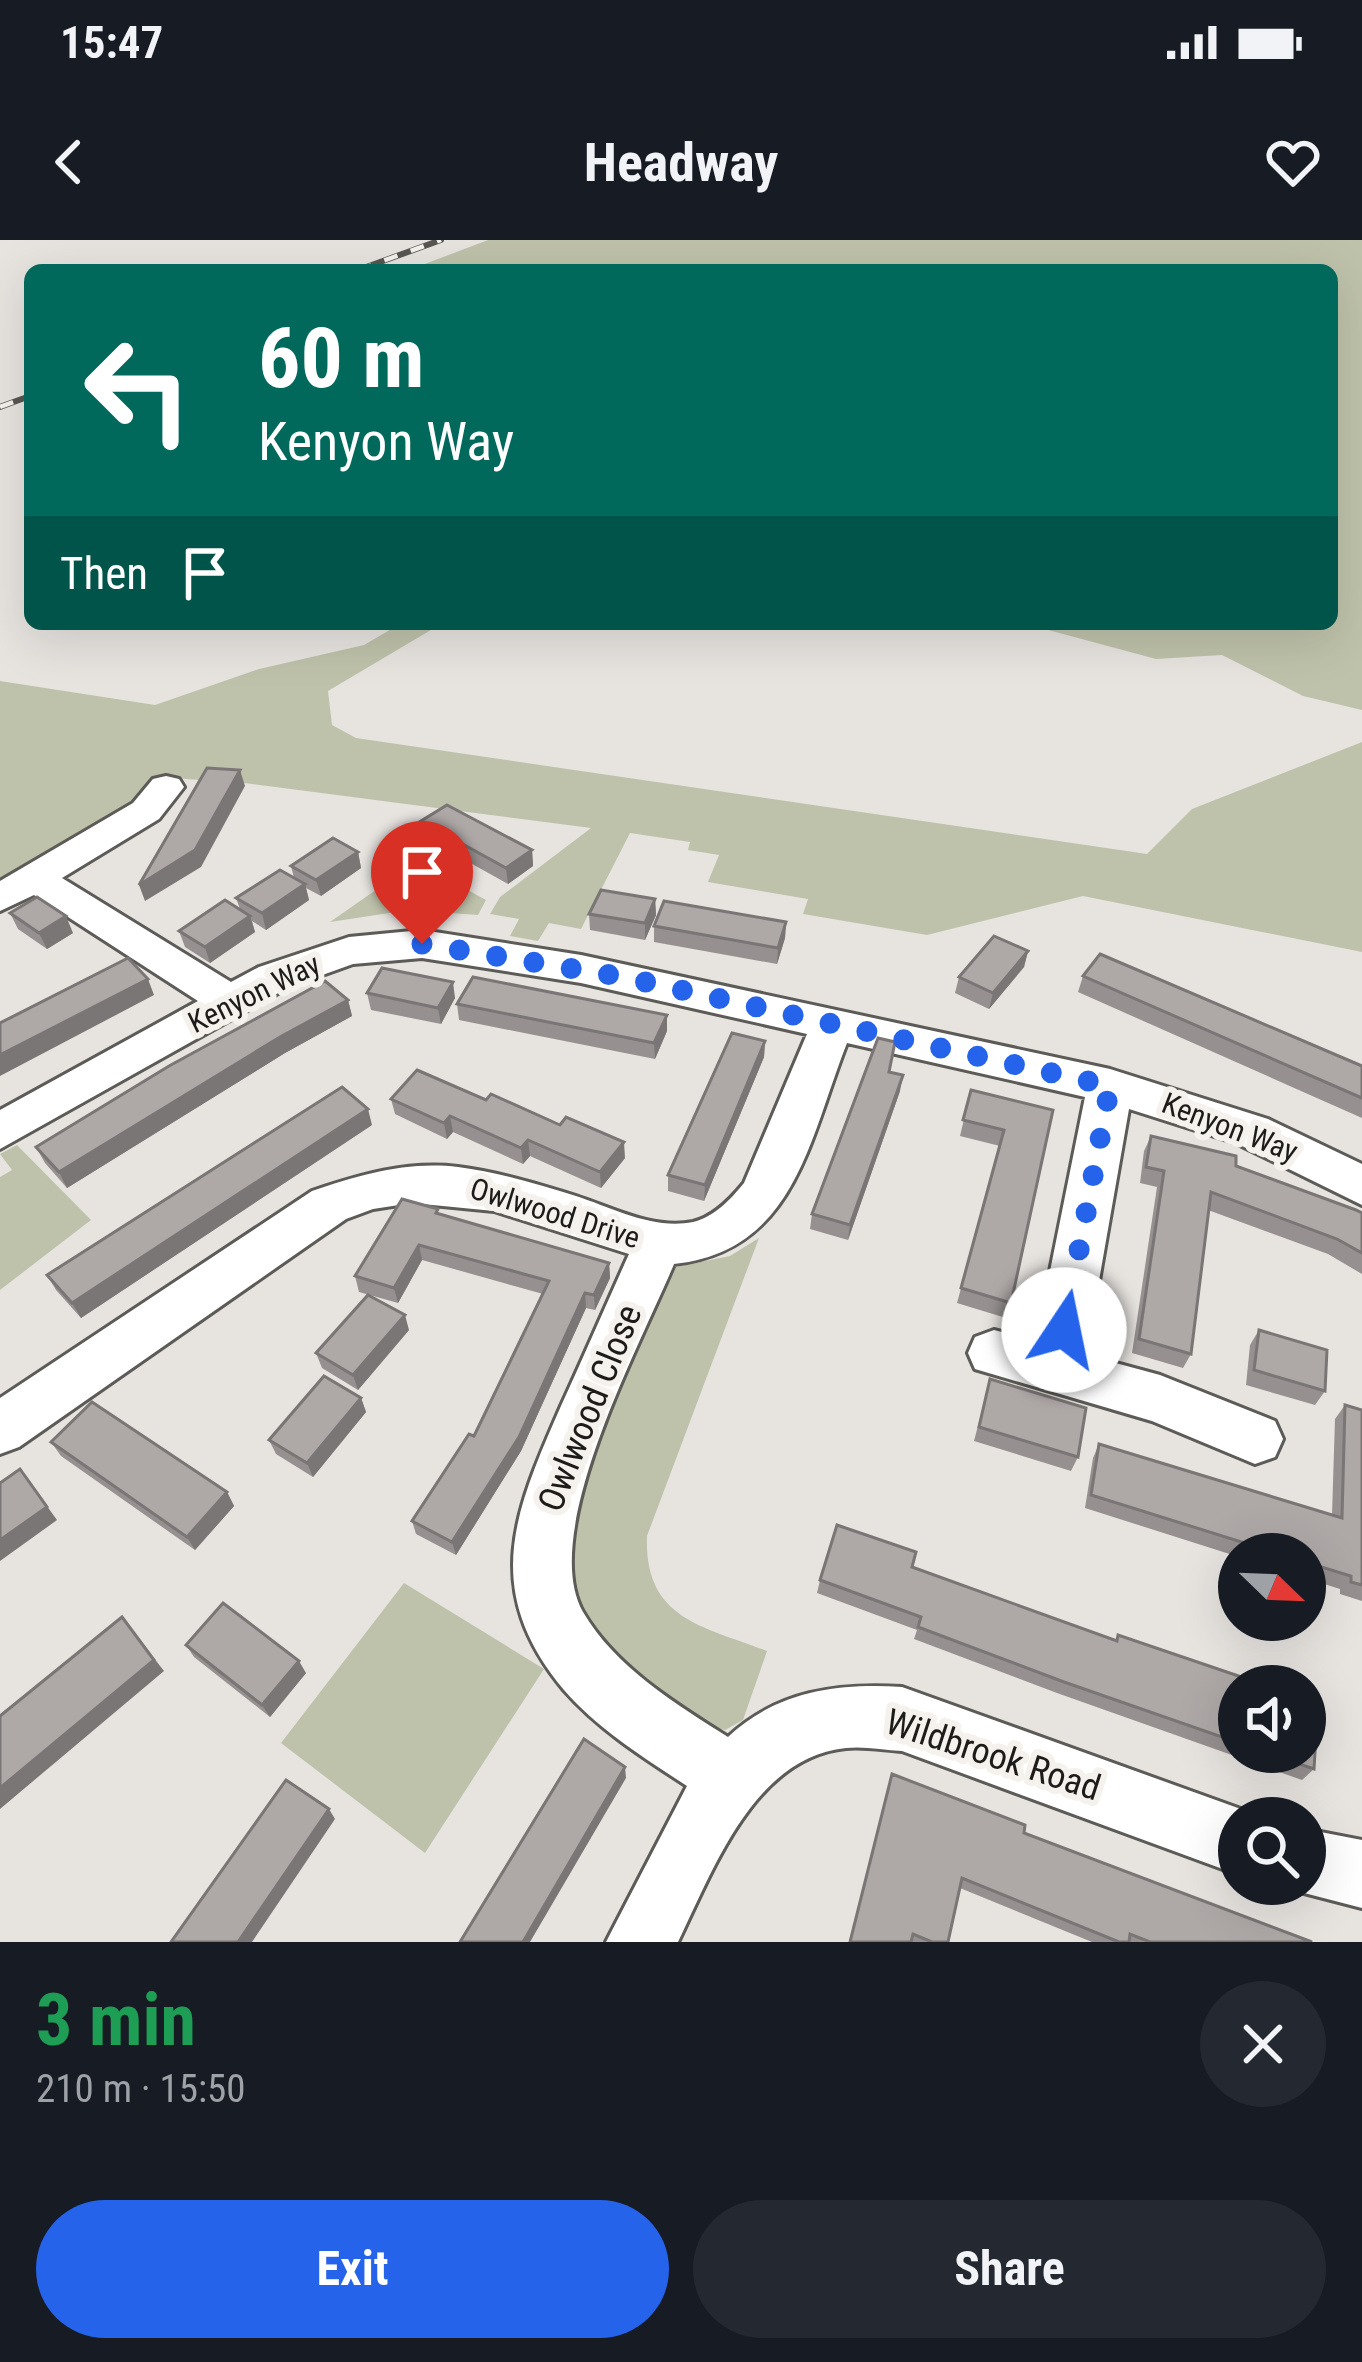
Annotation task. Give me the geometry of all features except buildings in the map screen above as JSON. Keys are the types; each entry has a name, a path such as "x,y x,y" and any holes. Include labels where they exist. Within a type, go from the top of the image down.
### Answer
{"street":[{"path":"17,888 146,811 166,787"},
{"path":"17,888 230,1001"},
{"name":"Kenyon Way","path":"0,1131 230,1001 323,957 373,946 422,944 581,969 1110,1086 1252,1131 1362,1186"},
{"name":"Owlwood Drive","path":"0,1429 329,1205 386,1184 464,1184 658,1244 675,1245 719,1234 753,1210 834,1022"},
{"path":"1057,1370 1110,1086"},
{"name":"Owlwood Close","path":"658,1244 549,1498 541,1528 541,1563 555,1621 580,1664 634,1714 733,1778"},
{"path":"994,1353 1160,1399 1255,1439"},
{"name":"Wildbrook Road","path":"640,1942 733,1778 760,1747 788,1730 848,1714 902,1719 1218,1833"},
{"path":"1326,1867 1362,1874"}],"green space":[{"path":"488,240 1362,240 1362,710 1303,696 1222,655 1156,659 1048,630 1338,630 1338,264 425,264"},
{"path":"390,630 431,630 328,691 332,725 356,738 1147,854 1192,809 1362,742 1362,952 1083,896 927,935 803,914 808,899 708,882 719,855 688,850 690,842 630,833 581,929 549,923 538,941 510,936 519,919 490,914 500,897 591,828 244,783 157,777 138,801 0,885 0,681 155,705 259,669 364,645"},
{"path":"416,862 486,900 478,915 409,910 330,922"},
{"path":"17,1145 91,1220 0,1290 0,1177 12,1170 0,1154"},
{"path":"759,1238 647,1536 655,1585 667,1602 700,1626 767,1651 743,1720 725,1730 713,1727 708,1739 582,1636 558,1531 661,1270 730,1256"},
{"path":"404,1583 544,1669 425,1853 281,1743"}],"railway":[{"path":"375,264 441,240"},
{"path":"0,407 24,398"}],"route":[{"path":"422,944 623,977 1110,1086 1064,1330"}]}
